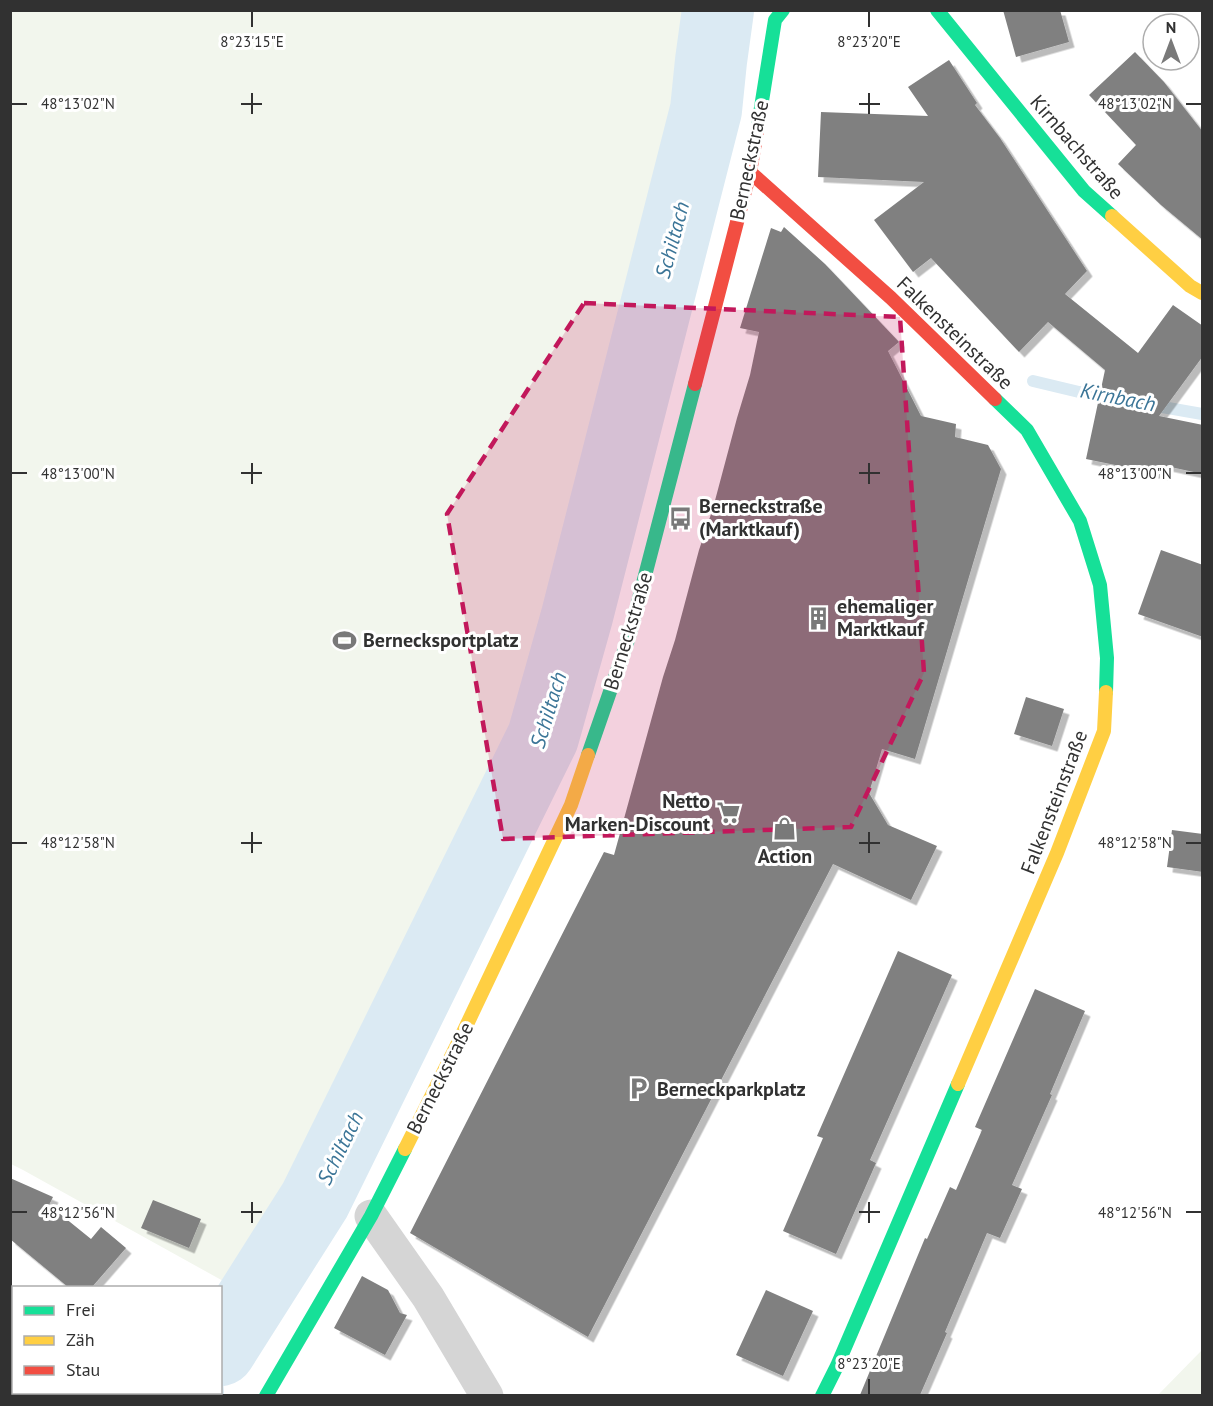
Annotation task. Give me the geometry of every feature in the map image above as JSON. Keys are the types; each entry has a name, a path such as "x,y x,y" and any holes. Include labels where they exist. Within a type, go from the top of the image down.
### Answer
{"main road":[{"name":"Berneckstraße","path":"266,1395 370,1216 460,1039 571,805 629,637 750,172 775,20 783,10"},
{"name":"Kirnbachstraße","path":"937,10 1084,190 1190,286 1203,293"},
{"name":"Falkensteinstraße","path":"750,172 891,298 1027,430 1080,521 1100,585 1107,658 1104,731 1057,853 837,1366 822,1395"}],"street":[{"path":"370,1216 428,1297 487,1395"}],"highlighted area":[{"path":"584,303 900,317 924,673 851,827 503,839 447,514"}],"shaded area":[{"name":"Bernecksportplatz","path":"10,11 695,11 691,73 651,248 531,707 326,1112 234,1287 11,1164"},
{"path":"1202,1350 1202,1395 1158,1395"}],"water":[{"path":"695,11 742,11 735,73 692,258 651,248 691,73"}],"building":[{"path":"1003,10 1060,10 1069,42 1016,57"},
{"path":"1135,52 1141,58 1141,72 1154,72 1164,82 1203,132 1203,240 1161,205 1118,164 1136,145 1089,95"},
{"path":"949,60 977,103 975,105 1000,138 1087,271 1065,294 1138,353 1173,305 1203,326 1203,356 1159,416 1203,425 1203,474 1166,466 1164,475 1086,459 1105,370 1048,322 1019,352 931,258 913,272 874,220 924,182 818,177 821,112 928,116 908,87"},
{"path":"784,227 825,264 899,342 888,351 921,416 956,424 955,437 988,445 1001,469 915,759 882,749 869,793 888,825 937,846 911,900 833,864 588,1337 410,1233 604,852 614,855 750,375 759,332 740,328 771,228 781,232"},
{"path":"1161,550 1203,565 1203,637 1138,614"},
{"path":"1026,697 1064,709 1052,746 1014,734"},
{"path":"1172,830 1203,834 1203,872 1167,867"},
{"path":"898,951 952,975 870,1160 876,1163 836,1254 783,1231 823,1138 817,1136"},
{"path":"1035,989 1085,1011 1050,1094 1052,1095 1012,1185 1022,1189 1000,1238 987,1233 920,1395 860,1395 925,1238 927,1239 950,1187 956,1190 982,1130 975,1127"},
{"path":"10,1178 53,1197 49,1205 91,1239 101,1227 126,1248 93,1286 67,1286 10,1239"},
{"path":"153,1200 201,1219 189,1248 141,1228"},
{"path":"362,1276 388,1290 400,1313 407,1315 385,1355 334,1328"},
{"path":"766,1290 813,1311 783,1376 736,1355"}],"waterway":[{"name":"Schiltach","path":"222,1347 315,1200 543,737 577,616 706,110 718,10"},
{"name":"Kirnbach","path":"1033,381 1116,399"},
{"name":"Kirnbach","path":"1151,405 1202,414"}],"traffic: fast":[{"path":"758,126 775,20 783,10"},
{"path":"937,10 1084,191 1112,216"},
{"path":"588,755 629,637 695,384"},
{"path":"995,399 1027,430 1080,521 1100,585 1107,658 1106,692"},
{"path":"822,1396 958,1084"},
{"path":"266,1396 371,1216 405,1149"}],"traffic: slow":[{"path":"1112,216 1190,286 1202,293"},
{"path":"958,1084 1057,853 1104,731 1106,692"},
{"path":"405,1149 571,805 588,755"}],"traffic: jam":[{"path":"695,384 750,172 758,126"},
{"path":"750,172 891,298 995,399"}],"place":[{"name":"Berneckstraße (Marktkauf)","path":"681,518"},
{"name":"ehemaliger Marktkauf","path":"819,618"},
{"name":"Bernecksportplatz","path":"345,640"},
{"name":"Netto Marken-Discount","path":"728,812"},
{"name":"Action","path":"785,828"},
{"name":"Berneckparkplatz","path":"639,1089"}]}
